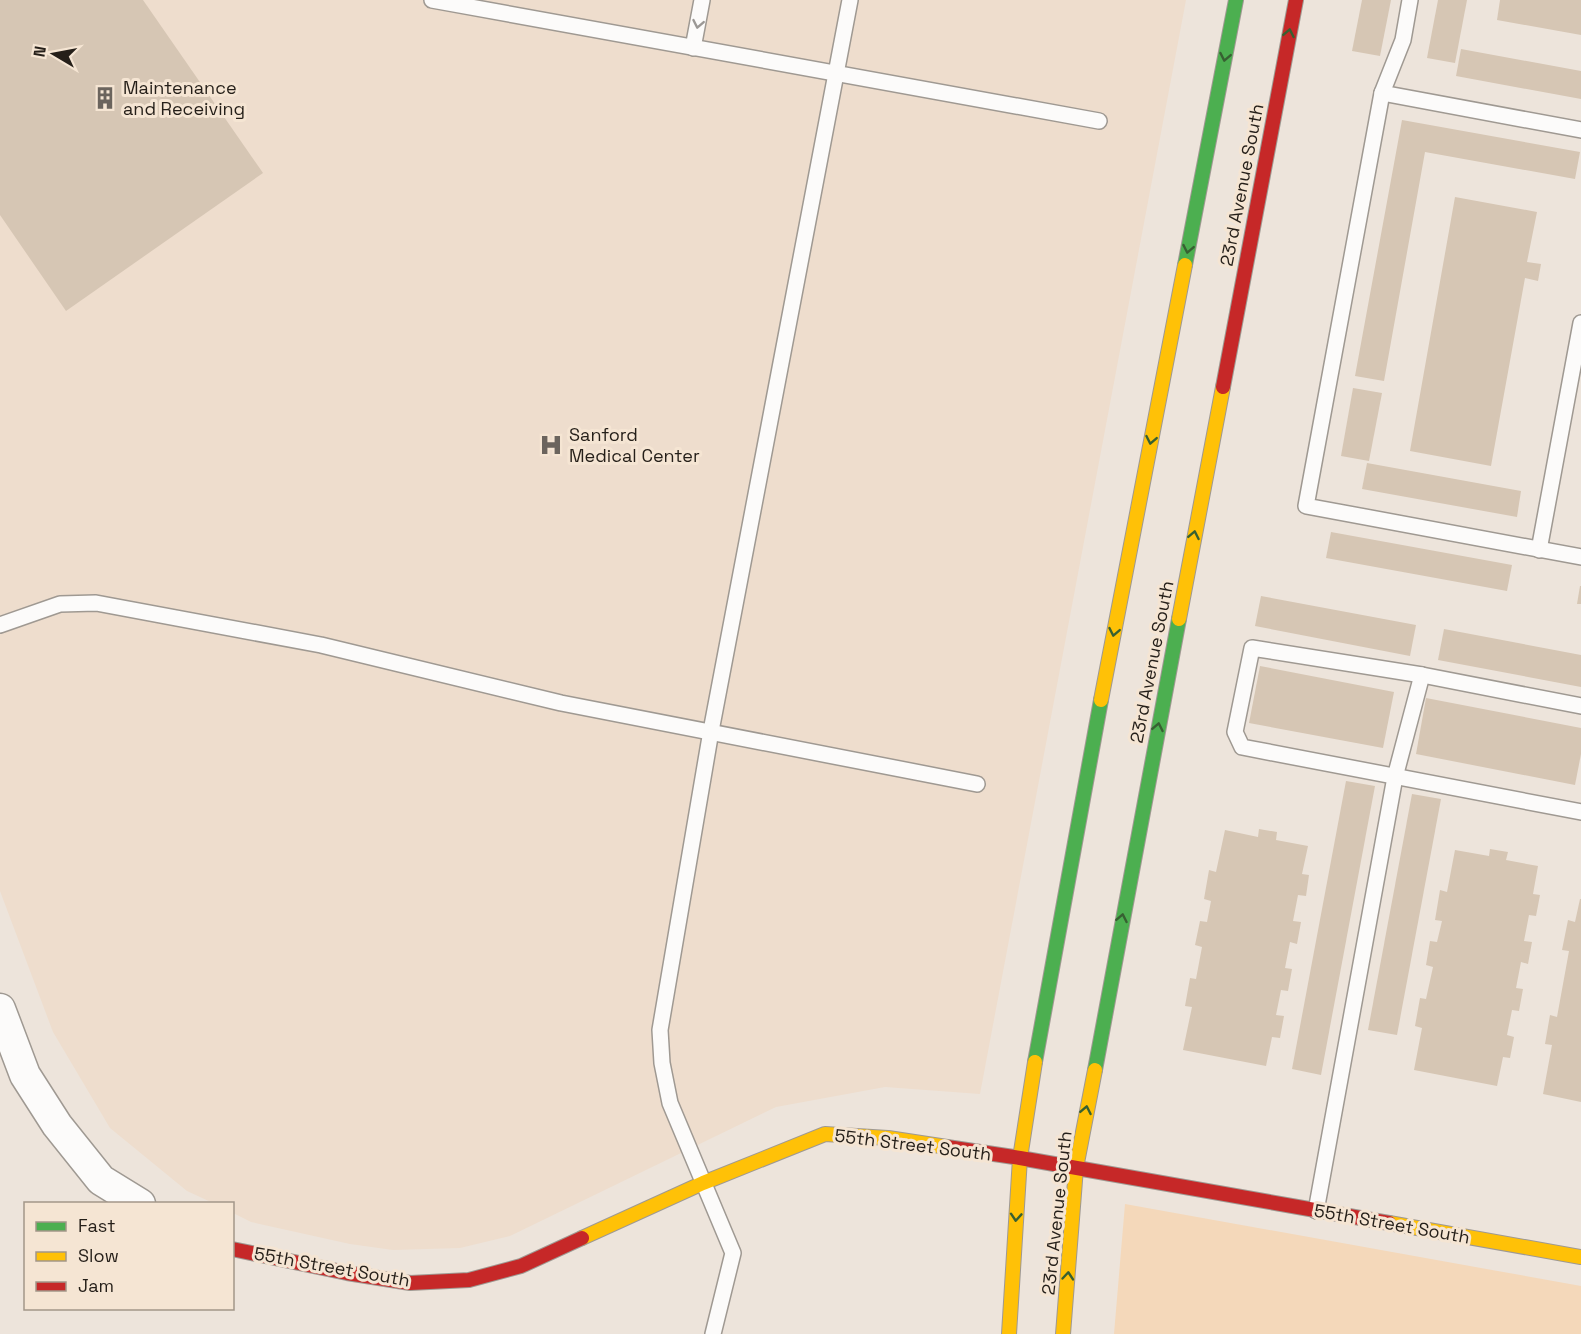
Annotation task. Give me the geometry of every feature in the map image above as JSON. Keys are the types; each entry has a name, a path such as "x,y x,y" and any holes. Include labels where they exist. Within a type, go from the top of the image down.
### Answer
{"street":[{"name":"23rd Avenue South","path":"1009,1334 1020,1158 1030,1088 1074,840 1236,0"},
{"name":"23rd Avenue South","path":"1064,1334 1076,1168 1296,0"},
{"path":"0,1009 25,1075 57,1125 101,1180 138,1202"},
{"name":"55th Street South","path":"234,1249 347,1273 410,1283 469,1280 520,1266 703,1184 825,1134 888,1138 1020,1158 1581,1257"}],"lane":[{"path":"432,0 1099,121"},
{"path":"693,48 702,0"},
{"path":"713,1334 733,1253 670,1103 662,1063 660,1030 711,731 850,0"},
{"path":"1410,0 1403,40 1382,93 1306,506 1581,558"},
{"path":"1382,93 1581,130"},
{"path":"1539,550 1581,323"},
{"path":"0,625 60,604 96,603 321,645 561,703 977,784"},
{"path":"1581,706 1422,675 1252,648 1235,732 1242,747 1581,812"},
{"path":"1316,1211 1395,777 1422,675"}],"shaded area":[{"name":"Sanford Medical Center","path":"0,0 1186,0 980,1094 885,1087 776,1107 510,1236 460,1248 393,1250 350,1244 251,1222 234,1214 234,1202 211,1202 187,1191 110,1128 53,1032 0,891"},
{"path":"1125,1204 1581,1286 1581,1334 1114,1334"}],"building":[{"name":"Maintenance and Receiving","path":"0,0 143,0 263,173 66,311 0,215"},
{"path":"1362,0 1391,0 1380,56 1352,51"},
{"path":"1438,0 1467,0 1455,63 1427,58"},
{"path":"1500,0 1581,0 1581,35 1497,20"},
{"path":"1461,49 1581,71 1581,99 1456,76"},
{"path":"1402,120 1580,152 1575,179 1425,152 1384,381 1355,376"},
{"path":"1455,197 1537,212 1527,262 1541,264 1538,281 1525,278 1491,466 1410,451"},
{"path":"1353,388 1382,393 1369,461 1341,456"},
{"path":"1367,463 1521,491 1517,517 1362,489"},
{"path":"1331,532 1512,565 1507,591 1326,558"},
{"path":"1580,586 1581,604 1577,604"},
{"path":"1261,596 1416,625 1410,656 1255,626"},
{"path":"1444,629 1581,655 1581,687 1438,660"},
{"path":"1260,666 1394,692 1383,748 1249,723"},
{"path":"1426,698 1581,728 1581,754 1575,785 1416,754"},
{"path":"1346,781 1375,786 1321,1075 1292,1069"},
{"path":"1412,794 1441,799 1397,1035 1368,1030"},
{"path":"1259,829 1277,832 1276,840 1308,846 1302,874 1309,875 1306,896 1298,895 1293,921 1301,922 1297,944 1290,942 1285,968 1292,969 1288,991 1281,990 1276,1015 1284,1016 1280,1038 1272,1037 1266,1066 1183,1050 1192,1007 1185,1006 1190,978 1196,979 1202,947 1195,945 1200,921 1207,922 1211,901 1204,899 1209,870 1216,872 1225,830 1258,837"},
{"path":"1490,849 1508,852 1506,860 1538,866 1533,894 1540,895 1536,916 1529,915 1524,941 1532,942 1528,964 1521,962 1516,988 1523,989 1519,1011 1512,1010 1507,1035 1514,1037 1510,1058 1503,1057 1497,1086 1414,1070 1422,1028 1415,1026 1420,998 1426,999 1433,967 1426,965 1430,941 1437,942 1442,921 1435,920 1440,890 1447,892 1455,850 1489,856"},
{"path":"1580,899 1581,1102 1543,1094 1552,1045 1545,1044 1550,1015 1557,1017 1569,951 1562,950 1568,920 1575,922"}],"traffic: fast":[{"path":"1185,265 1236,0"},
{"path":"1095,1070 1179,619"},
{"path":"1035,1062 1101,700"}],"traffic: slow":[{"path":"1101,700 1185,265"},
{"path":"1179,619 1223,387"},
{"path":"1009,1334 1020,1158 1035,1062"},
{"path":"1063,1334 1076,1168 1095,1070"},
{"path":"582,1238 703,1183 825,1134 888,1138 947,1147"},
{"path":"1389,1223 1581,1257"}],"traffic: jam":[{"path":"1223,387 1296,0"},
{"path":"947,1147 1389,1223"},
{"path":"234,1249 347,1273 410,1283 469,1280 521,1266 582,1238"}],"place":[{"name":"Maintenance and Receiving","path":"105,98"},
{"name":"Sanford Medical Center","path":"551,445"}]}
